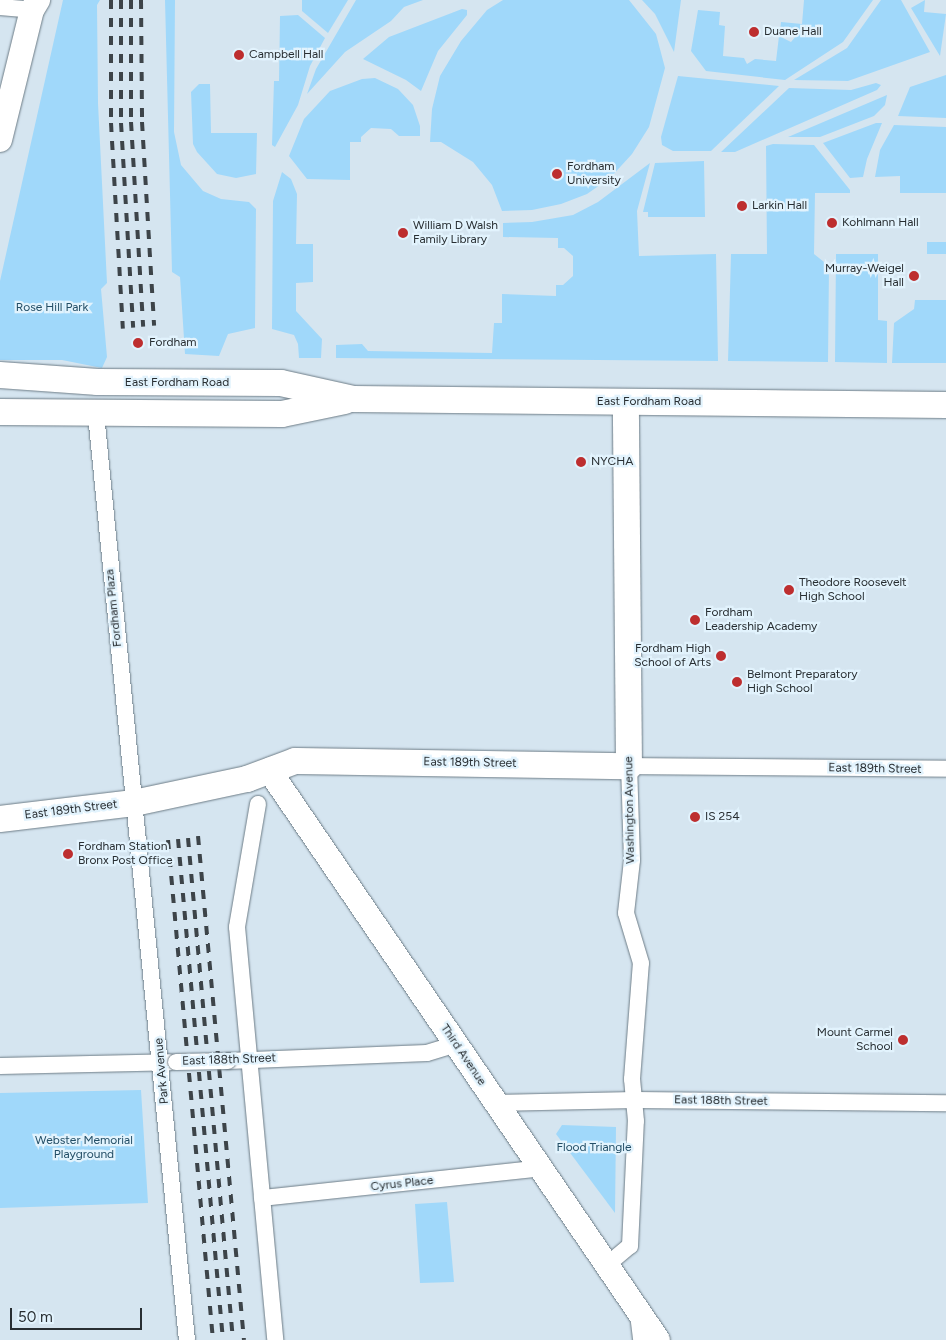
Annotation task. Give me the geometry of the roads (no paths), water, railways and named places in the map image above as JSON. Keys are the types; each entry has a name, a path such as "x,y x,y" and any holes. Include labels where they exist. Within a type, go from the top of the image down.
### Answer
{"main road":[{"path":"0,140 32,3"},
{"name":"East Fordham Road","path":"0,375 98,382 282,383 353,399 946,405"},
{"name":"East Fordham Road","path":"0,412 282,414 353,399"},
{"name":"Washington Avenue","path":"626,402 629,766"},
{"name":"East 189th Street","path":"0,819 134,803 247,778 295,761 629,766"},
{"name":"Third Avenue","path":"269,770 658,1340"}],"street":[{"path":"0,7 32,3"},
{"name":"Fordham Plaza","path":"96,414 134,803"},
{"name":"East 189th Street","path":"629,766 946,769"},
{"name":"Washington Avenue","path":"608,1265 630,1246 635,1100 632,1080 641,962 626,913 632,860 629,766"},
{"name":"Park Avenue","path":"134,803 169,1062 187,1340"},
{"path":"258,804 237,927 275,1340"},
{"name":"East 188th Street","path":"0,1066 228,1061 427,1053 456,1044"},
{"name":"East 188th Street","path":"495,1103 635,1100 946,1103"},
{"name":"Cyrus Place","path":"262,1198 542,1168"},
{"path":"638,1312 641,1340"}],"railway":[{"path":"111,0 111,123 123,329"},
{"path":"121,0 121,123 133,328"},
{"path":"131,0 131,122 143,327"},
{"path":"141,0 142,122 154,326"},
{"path":"198,836 244,1340"},
{"path":"188,838 233,1340"},
{"path":"178,839 223,1340"},
{"path":"168,840 213,1340"}],"place":[{"name":"Duane Hall","path":"754,32"},
{"name":"Campbell Hall","path":"239,55"},
{"name":"Fordham University","path":"557,174"},
{"name":"Larkin Hall","path":"742,206"},
{"name":"Kohlmann Hall","path":"832,223"},
{"name":"William D Walsh Family Library","path":"403,233"},
{"name":"Murray-Weigel Hall","path":"914,276"},
{"name":"Fordham","path":"138,343"},
{"name":"NYCHA","path":"581,462"},
{"name":"Theodore Roosevelt High School","path":"789,590"},
{"name":"Fordham Leadership Academy","path":"695,620"},
{"name":"Fordham High School of Arts","path":"721,656"},
{"name":"Belmont Preparatory High School","path":"737,682"},
{"name":"IS 254","path":"695,817"},
{"name":"Fordham Station Bronx Post Office","path":"68,854"},
{"name":"Mount Carmel School","path":"903,1040"}],"park label":[{"name":"Rose Hill Park","path":"52,308"},
{"name":"Webster Memorial Playground","path":"84,1148"},
{"name":"Flood Triangle","path":"594,1148"}]}
